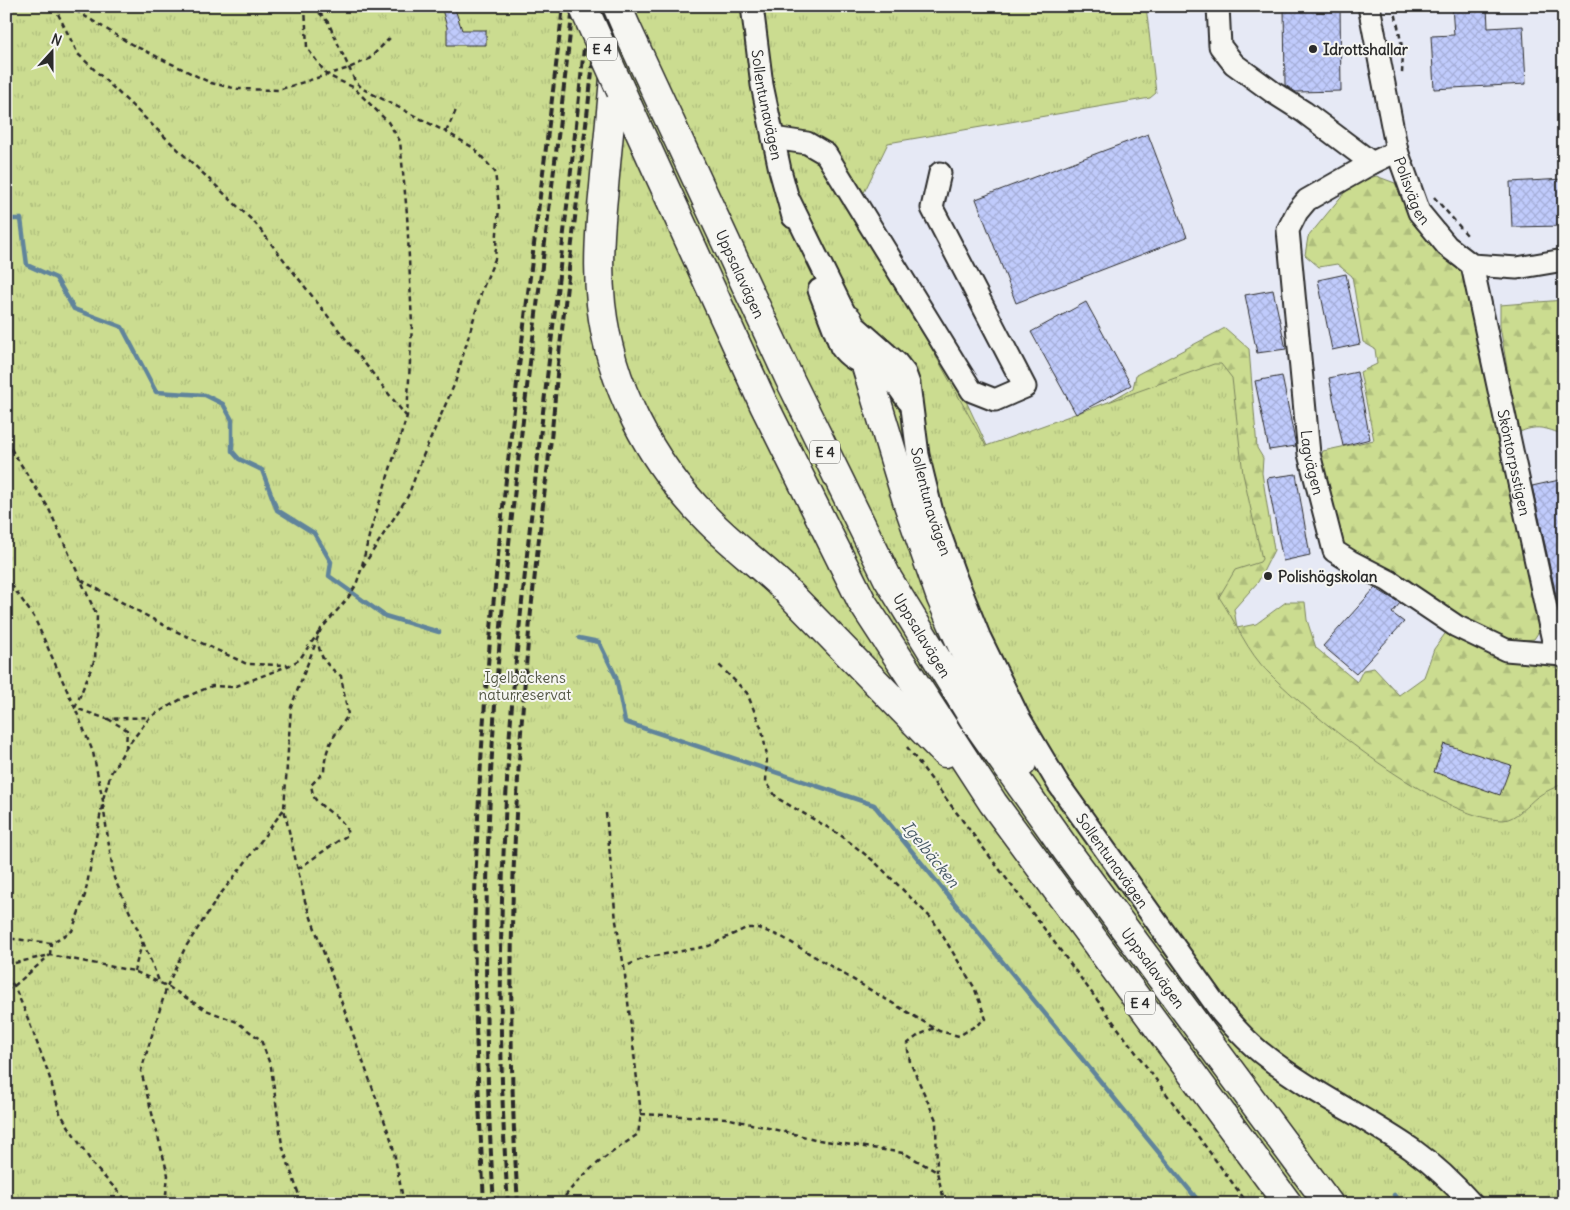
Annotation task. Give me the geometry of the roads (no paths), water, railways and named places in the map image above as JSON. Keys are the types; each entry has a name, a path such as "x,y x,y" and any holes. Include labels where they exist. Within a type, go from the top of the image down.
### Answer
{"highway":[{"name":"E 4","path":"583,6 764,405 862,602 993,803 1288,1204"},
{"path":"621,14 599,237 599,270 601,305 608,344 630,410 646,441 686,497 706,518 777,581 993,803"},
{"name":"Uppsalavägen","path":"621,14 790,380 888,579 975,721 1067,851 1329,1204"},
{"path":"848,320 866,366 908,504 941,598 972,668 1067,851"}],"street":[{"name":"Sollentunavägen","path":"752,6 762,85 780,170 800,243 841,347 846,354 886,375 895,382 911,405"},
{"path":"1218,6 1220,46 1234,64 1372,162"},
{"name":"Polisvägen","path":"1369,6 1397,151 1419,212 1447,246 1472,265"},
{"path":"773,138 807,143 826,154 972,391 995,400 1025,387 932,208 940,173"},
{"name":"Lagvägen","path":"1397,151 1372,162 1307,200 1296,212 1288,230 1309,454 1334,551 1389,581 1456,626 1506,650 1563,656"},
{"name":"Sollentunavägen","path":"790,202 848,320 897,362 904,373 909,384 920,464 932,512 955,576 979,636 1020,718 1059,785 1221,1012 1240,1034 1262,1054 1299,1080 1414,1151 1445,1177 1472,1204"},
{"path":"1472,265 1517,268 1564,260"},
{"name":"Sköntorpsstigen","path":"1472,265 1555,650 1563,656"}],"waterway":[{"name":"Igelbäcken","path":"6,219 21,219 27,265 56,278 74,309 122,327 156,392 205,395 223,404 232,420 232,451 239,459 262,470 277,510 314,533 331,562 329,576 385,616 439,632"},
{"name":"Igelbäcken","path":"579,638 599,642 616,677 625,722 874,805 1201,1204"},
{"name":"Igelbäcken","path":"1394,1195 1401,1204"}],"railway":[{"path":"484,1204 477,1050 475,896 487,673 509,450 563,6"},
{"path":"494,1204 489,1120 486,953 487,869 495,701 510,534 573,6"},
{"path":"508,1204 502,1098 501,940 504,834 510,732 516,657 588,6"},
{"path":"518,1204 514,1137 511,1002 514,868 521,734 534,581 599,6"}],"place":[{"name":"Idrottshallar","path":"1313,49"},
{"name":"Polishögskolan","path":"1268,576"}],"park label":[{"name":"Igelbäckens naturreservat","path":"525,686"}]}
